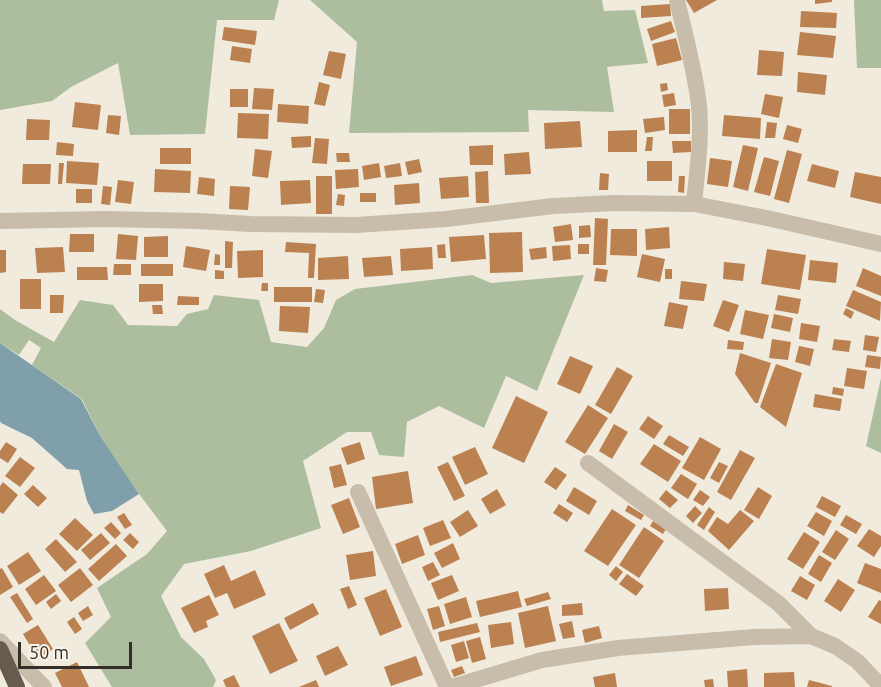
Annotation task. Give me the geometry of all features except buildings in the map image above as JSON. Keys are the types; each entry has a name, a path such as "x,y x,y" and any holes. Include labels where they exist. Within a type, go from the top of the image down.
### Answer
{"highway":[{"path":"0,649 17,687"}],"street":[{"path":"677,0 694,73 699,108 694,204"},
{"path":"0,221 106,219 356,225 446,219 553,206 614,203 694,204 881,244"},
{"path":"588,463 778,603 811,636 834,646 849,656 870,673 881,686"},
{"path":"358,492 447,687"},
{"path":"452,687 542,660 618,648 754,637 811,636"},
{"path":"0,641 44,687"}],"green space":[{"path":"0,0 279,0 274,20 217,20 205,134 130,135 118,63 71,87 52,101 0,110"},
{"path":"310,0 602,0 604,11 635,10 648,63 607,67 614,112 528,110 529,132 349,133 357,42"},
{"path":"854,0 881,0 881,68 857,68"},
{"path":"472,275 491,283 584,275 537,391 506,376 484,428 439,406 407,422 404,457 379,455 371,432 347,432 303,461 321,528 251,551 184,564 161,596 181,637 204,659 216,680 213,687 112,687 85,643 111,617 97,588 147,554 167,531 99,434 82,399 32,365 41,348 29,340 19,355 0,343 0,309 54,342 80,300 113,305 128,325 177,326 187,314 208,309 214,295 259,300 271,342 307,347 324,328 336,300 355,289"},
{"path":"881,378 881,453 866,446"}],"water":[{"path":"0,343 81,399 99,434 139,494 112,511 94,514 87,501 79,470 67,469 32,438 1,423"}]}
